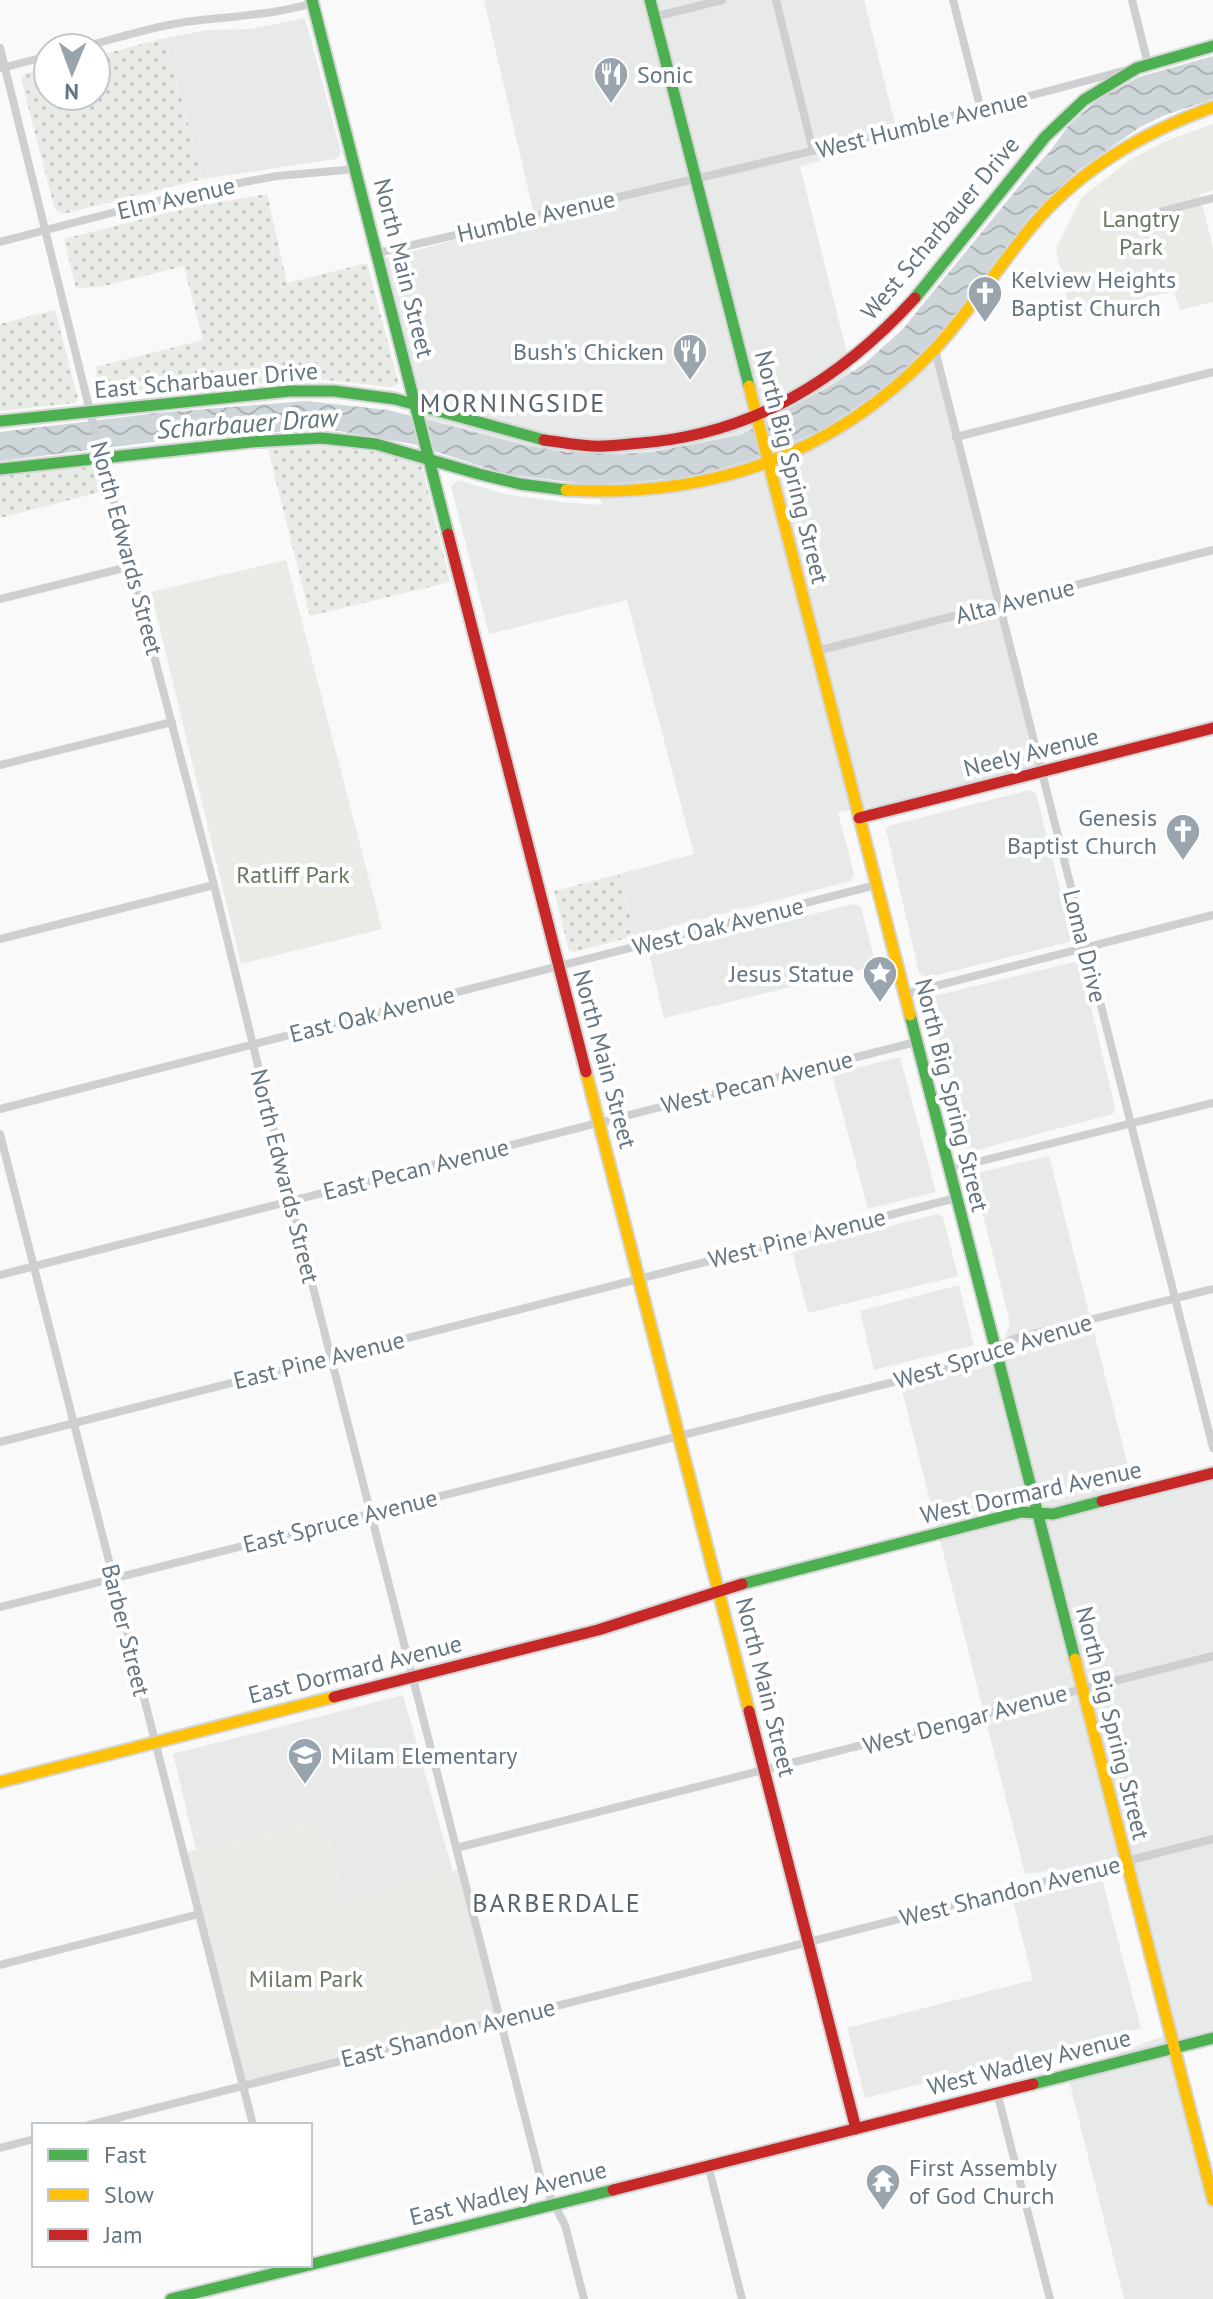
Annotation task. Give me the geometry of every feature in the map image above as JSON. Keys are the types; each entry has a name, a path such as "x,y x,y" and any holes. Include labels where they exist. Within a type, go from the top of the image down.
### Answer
{"main road":[{"name":"North Big Spring Street","path":"650,0 1213,2200"},
{"name":"North Main Street","path":"313,1 856,2129"},
{"name":"West Scharbauer Drive","path":"415,404 534,439 595,446 674,440 756,417 811,389 878,338 915,298 1054,127 1106,85 1148,64 1213,46"},
{"path":"0,469 260,441 323,438 387,446 534,487 607,493 680,486 733,474 808,445 892,391 935,350 1045,211 1072,185 1100,162 1143,136 1213,107"},
{"name":"East Scharbauer Drive","path":"0,421 290,391 343,392 415,404"},
{"name":"Neely Avenue","path":"859,818 1213,728"},
{"name":"West Dormard Avenue","path":"719,1590 1021,1512 1053,1514 1213,1473"},
{"name":"East Dormard Avenue","path":"0,1782 598,1630 719,1590"},
{"name":"West Wadley Avenue","path":"856,2129 1213,2038"},
{"name":"East Wadley Avenue","path":"312,2262 856,2129"},
{"name":"East Wadley Avenue","path":"171,2299 289,2268"}],"street":[{"path":"654,17 722,0"},
{"path":"776,0 813,151"},
{"path":"953,0 981,110"},
{"path":"1132,0 1148,64"},
{"path":"112,40 188,22 266,13 313,1"},
{"name":"North Edwards Street","path":"0,48 2,68 214,885 330,1357 541,2180 565,2225 584,2299"},
{"path":"2,68 32,60"},
{"name":"West Humble Avenue","path":"695,180 981,110 1148,64"},
{"name":"Elm Avenue","path":"0,242 163,198 228,184 356,169"},
{"name":"Humble Avenue","path":"377,253 695,180"},
{"path":"1155,213 1213,198"},
{"name":"Loma Drive","path":"935,350 1213,1448"},
{"path":"956,437 1213,372"},
{"name":"Alta Avenue","path":"817,651 1213,550"},
{"path":"0,599 132,566"},
{"path":"0,765 172,722"},
{"path":"0,939 214,885"},
{"name":"West Oak Avenue","path":"559,967 876,885"},
{"path":"904,994 1213,915"},
{"name":"East Oak Avenue","path":"0,1109 559,967"},
{"name":"West Pecan Avenue","path":"599,1122 916,1042"},
{"path":"949,1169 1213,1103"},
{"name":"East Pecan Avenue","path":"0,1275 599,1122"},
{"name":"Barber Street","path":"0,1134 252,2123"},
{"name":"West Pine Avenue","path":"639,1279 956,1198"},
{"name":"East Pine Avenue","path":"0,1442 639,1279"},
{"name":"West Spruce Avenue","path":"679,1435 965,1364 1013,1339 1213,1289"},
{"name":"East Spruce Avenue","path":"0,1607 679,1435"},
{"name":"West Dengar Avenue","path":"456,1848 1213,1656"},
{"name":"West Shandon Avenue","path":"808,1943 1213,1839"},
{"path":"0,1965 199,1914"},
{"name":"East Shandon Avenue","path":"97,2123 808,1943"},
{"path":"997,2092 1050,2299"},
{"path":"0,2148 32,2140"},
{"path":"708,2165 742,2299"}],"shaded area":[{"path":"484,0 864,0 899,140 800,166 855,385 926,324 1041,772 957,794 838,812 854,874 851,881 635,936 619,874 694,854 627,600 489,634 451,486 458,480 505,494 604,505 575,468 423,429 379,260 535,219"},
{"path":"305,18 341,152 336,159 203,179 165,38 208,30 250,29"},
{"path":"1030,790 1036,793 1072,937 1069,942 926,978 919,973 886,830 888,826"},
{"path":"854,904 861,907 876,966 664,1018 649,954"},
{"path":"1074,962 1081,966 1115,1107 1113,1114 973,1151 966,1148 930,1002 934,996"},
{"path":"900,1057 936,1192 868,1209 832,1074"},
{"path":"1049,1156 1135,1493 1213,1473 1213,2036 1174,2046 1213,2201 1213,2299 1124,2299 1067,2073 1163,2036 1149,1947 1127,1861 1025,1874 899,1379 999,1353 1010,1323 974,1179 977,1173"},
{"path":"937,1214 943,1217 958,1276 808,1313 792,1251"},
{"path":"959,1285 974,1345 874,1370 860,1311"},
{"name":"Milam Elementary","path":"403,1695 453,1872 346,1900 327,1819 196,1850 173,1754"},
{"path":"1102,1879 1141,2028 865,2098 847,2028 1033,1980 1013,1901"}],"green space":[{"path":"165,38 203,179 63,214 55,210 21,79 24,74 32,72 32,112 112,112 112,52"},
{"name":"Langtry Park","path":"1213,124 1213,190 1200,194 1213,248 1213,302 1180,310 1174,291 1079,314 1070,313 1056,249 1082,197 1130,160 1166,141"},
{"path":"267,194 287,283 367,263 399,384 392,387 325,380 282,381 102,398 95,367 203,340 184,266 100,287 76,288 64,239 180,209"},
{"path":"55,310 78,399 75,403 0,411 0,324"},
{"path":"325,446 375,452 421,463 450,582 310,616 268,449"},
{"path":"92,467 98,470 104,491 0,518 0,476"},
{"name":"Ratliff Park","path":"286,560 382,929 241,964 151,592"},
{"path":"619,874 635,936 574,952 569,950 554,891"},
{"name":"Milam Park","path":"328,1819 346,1900 461,1869 500,2019 243,2086 184,1853"}],"water":[{"name":"Scharbauer Draw","path":"1213,56 1213,99 1140,127 1076,172 1031,215 932,344 880,391 821,430 751,460 688,477 594,485 505,474 413,444 327,429 201,436 0,461 0,432 158,413 306,401 388,410 525,445 566,452 653,452 741,435 832,385 864,364 902,330 1068,126 1097,100 1139,77"}],"traffic: fast":[{"path":"312,0 448,534"},
{"path":"650,0 749,386"},
{"path":"915,298 1045,137 1084,100 1137,68 1213,46"},
{"path":"0,421 290,391 334,391 395,399 544,440"},
{"path":"0,469 251,442 322,438 376,444 520,484 566,490"},
{"path":"910,1015 1075,1659"},
{"path":"742,1584 1021,1512 1053,1514 1102,1501"},
{"path":"1033,2084 1213,2038"},
{"path":"312,2264 613,2190"},
{"path":"171,2299 301,2267"}],"traffic: slow":[{"path":"566,490 619,491 719,477 766,463 811,443 854,418 895,387 934,350 1032,226 1071,187 1138,141 1213,107"},
{"path":"749,386 910,1015"},
{"path":"586,1072 749,1711"},
{"path":"1075,1659 1213,2200"},
{"path":"0,1782 334,1697"}],"traffic: jam":[{"path":"544,440 598,446 641,443 682,438 757,415 825,378 856,354 915,298"},
{"path":"448,534 586,1072"},
{"path":"859,818 1213,728"},
{"path":"1102,1501 1213,1473"},
{"path":"334,1697 598,1630 742,1584"},
{"path":"749,1711 856,2129"},
{"path":"613,2190 1033,2084"}],"place":[{"name":"Sonic","path":"611,105"},
{"name":"Kelview Heights Baptist Church","path":"985,324"},
{"name":"Bush's Chicken","path":"690,382"},
{"name":"Genesis Baptist Church","path":"1183,862"},
{"name":"Jesus Statue","path":"880,1004"},
{"name":"Milam Elementary","path":"305,1786"},
{"name":"First Assembly of God Church","path":"883,2212"}],"district":[{"name":"MORNINGSIDE","path":"513,402"},
{"name":"BARBERDALE","path":"557,1902"}]}
